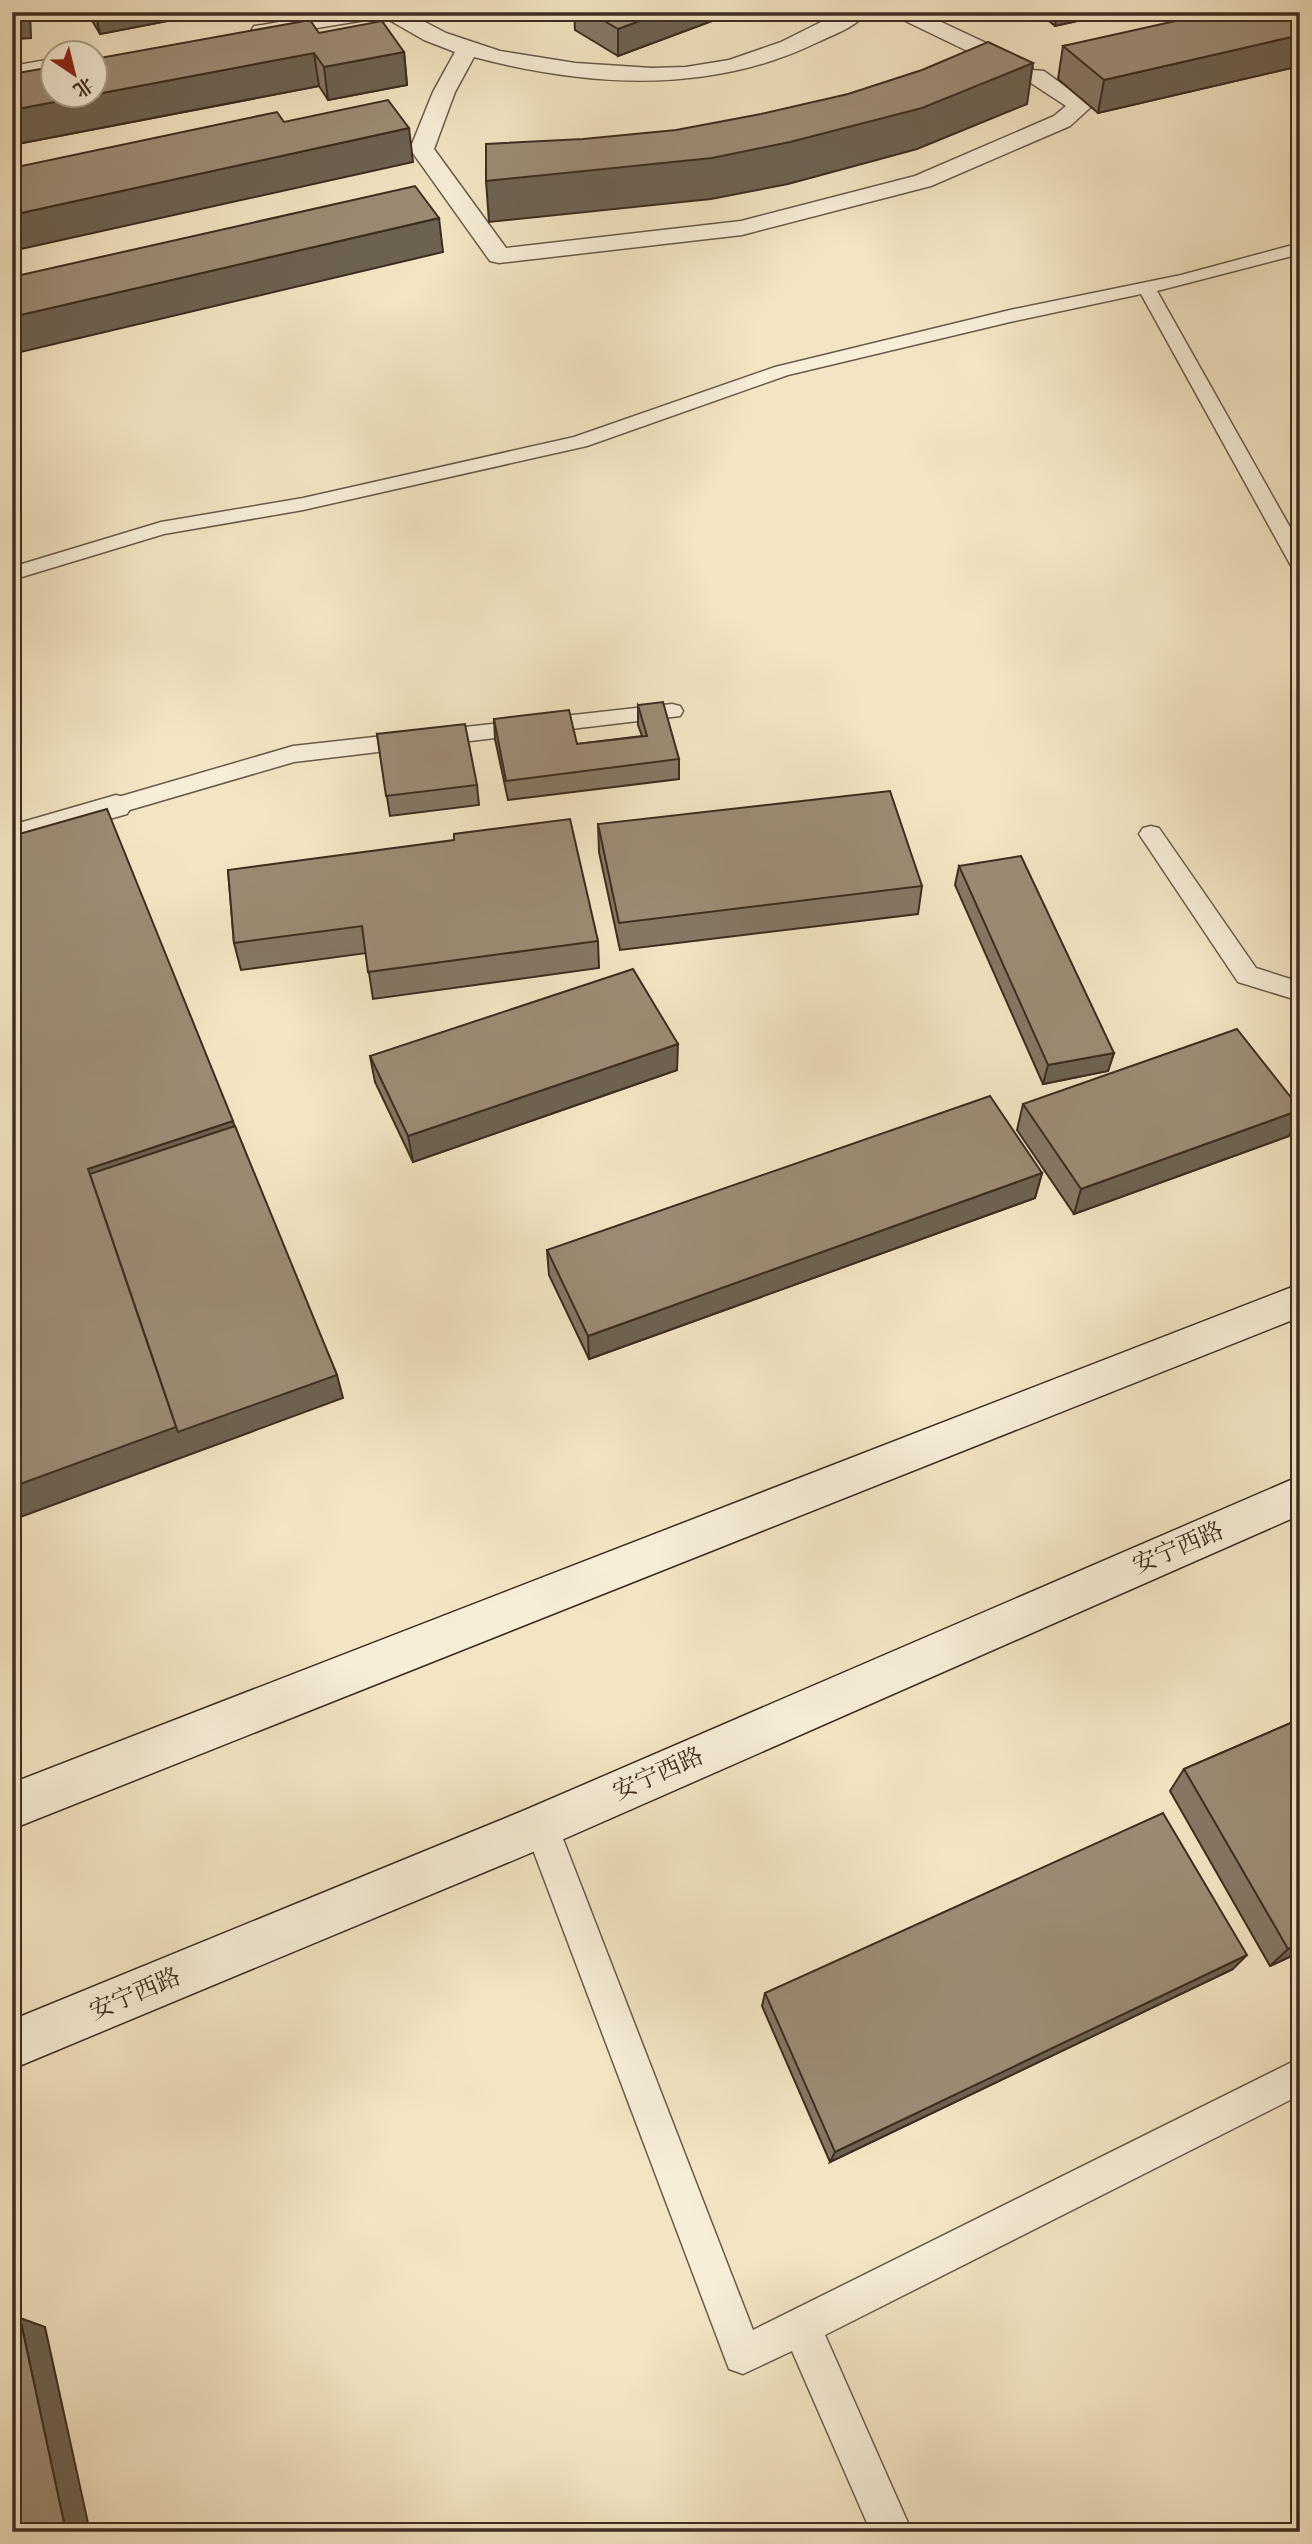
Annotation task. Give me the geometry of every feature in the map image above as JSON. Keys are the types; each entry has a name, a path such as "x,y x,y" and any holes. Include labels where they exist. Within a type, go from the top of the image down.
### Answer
{"street":[{"path":"243,35 377,12"},
{"path":"391,12 438,38 519,62 666,75 715,70 774,52 820,34 858,12"},
{"path":"469,47 444,92 422,149 499,256 742,228 923,181 1062,121 1081,106 1036,76 902,12"},
{"path":"12,73 38,68"},
{"path":"1036,76 1063,69"},
{"path":"12,836 116,806"},
{"path":"12,1806 1300,1300"},
{"name":"安宁西路","path":"12,2045 541,1826 1300,1495"}],"lane":[{"path":"12,574 162,528 303,504 580,442 782,371 1010,316 1146,287 1300,248"},
{"path":"1146,287 1300,564"},
{"path":"116,806 293,754 673,711"},
{"path":"1151,834 1247,975 1300,992"},
{"path":"541,1826 743,2354 1300,2076"},
{"path":"802,2326 892,2532"}],"building":[{"path":"589,12 664,12 618,29"},
{"path":"1216,12 1300,12 1300,35 1104,80 1063,46"},
{"path":"310,20 319,33 382,21 404,52 324,67 314,53 108,92 108,56"},
{"path":"988,42 1033,63 922,108 790,142 712,158 486,181 486,144 583,139 676,130 761,114 848,94 922,70"},
{"path":"38,69 38,105 12,110 12,74"},
{"path":"388,100 409,128 12,215 12,168 277,112 284,122"},
{"path":"415,186 439,218 12,317 12,277"},
{"path":"663,702 679,759 506,781 494,719 569,710 577,744 647,736 638,705"},
{"path":"465,724 477,785 386,796 377,734"},
{"path":"890,791 922,886 619,923 598,824"},
{"path":"107,809 233,1121 88,1169 176,1427 12,1487 12,836"},
{"path":"570,819 598,941 368,972 362,926 234,943 228,870 454,840 454,834"},
{"path":"1021,856 1114,1053 1048,1065 959,866"},
{"path":"633,969 678,1044 408,1136 370,1056"},
{"path":"1237,1029 1300,1110 1081,1189 1023,1104"},
{"path":"990,1096 1042,1173 588,1336 547,1250"},
{"path":"235,1126 337,1375 178,1432 90,1174"},
{"path":"1300,1719 1300,1943 1288,1949 1184,1769"},
{"path":"1163,1813 1247,1955 835,2152 765,1993"},
{"path":"20,2318 66,2532 12,2532 12,2321"}]}
